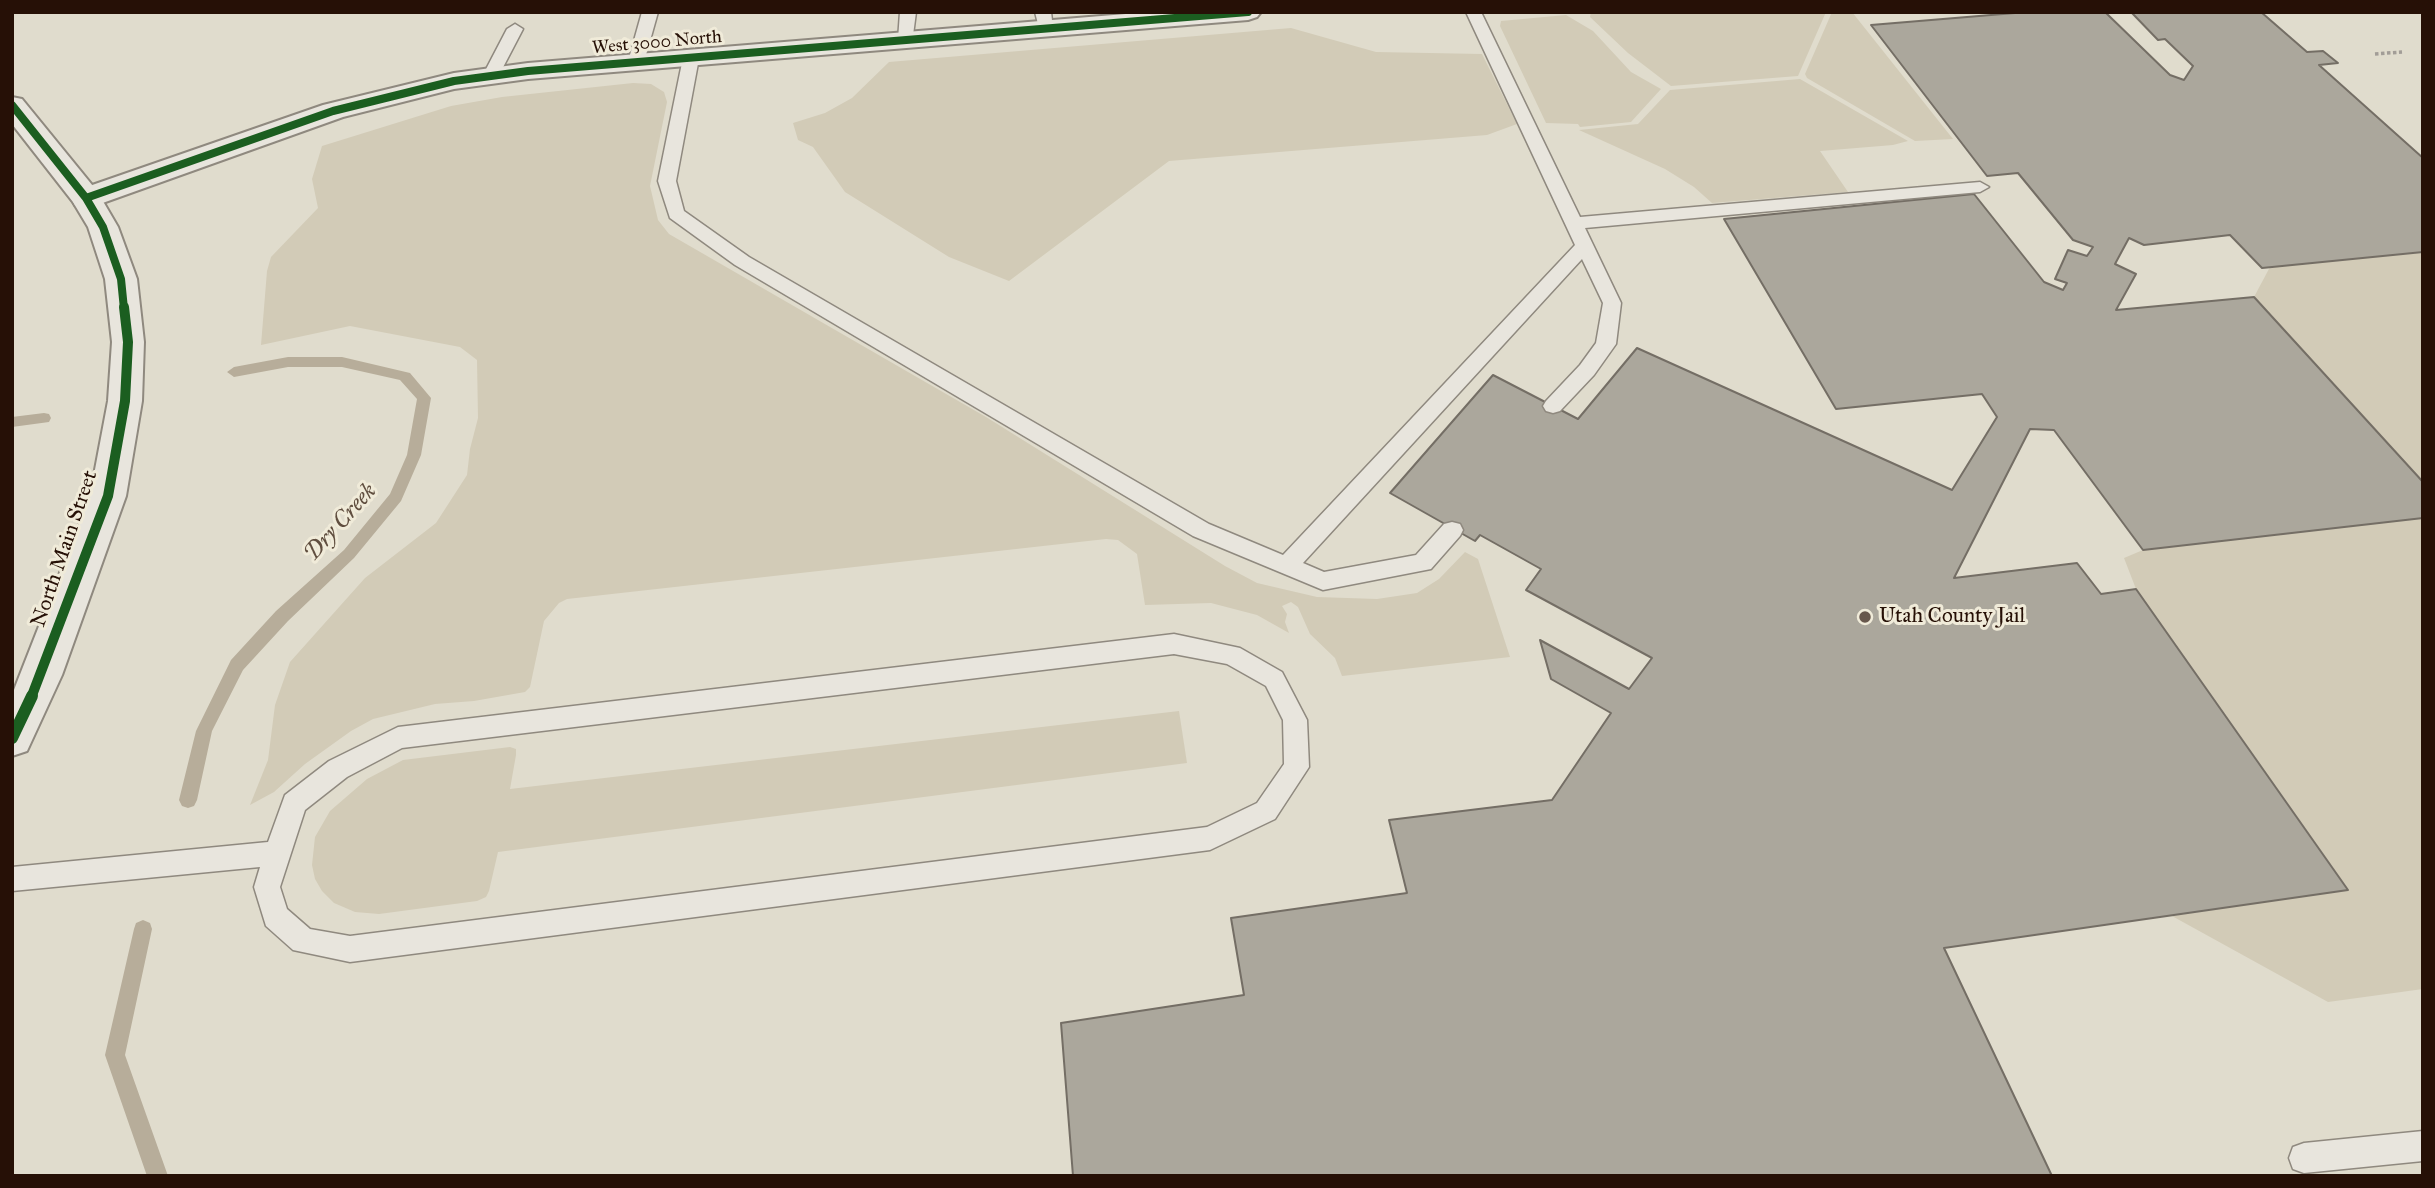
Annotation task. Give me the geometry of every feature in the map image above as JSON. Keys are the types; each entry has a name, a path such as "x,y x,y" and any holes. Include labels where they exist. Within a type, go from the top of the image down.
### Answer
{"street":[{"name":"West 3000 North","path":"86,198 333,111 417,89 491,75 906,40 1044,20 1248,12"},
{"name":"North Main Street","path":"12,105 86,198 103,227 121,279 128,342 125,401 108,496 42,675 12,738"}],"lane":[{"path":"636,62 650,12"},
{"path":"906,40 908,12"},
{"path":"1473,12 1612,303 1606,344 1587,370 1553,406"},
{"path":"491,75 515,29"},
{"path":"691,58 667,181 677,214 741,261 1201,530 1323,581 1423,563 1452,530"},
{"path":"1574,223 1980,187"},
{"path":"1286,566 1585,245"},
{"path":"1174,644 1232,655 1274,679 1295,720 1297,767 1266,811 1210,838 350,949 303,940 276,917 267,887 278,853 295,803 338,769 398,738 475,727 1174,644"},
{"path":"12,879 278,853"},
{"path":"2304,1158 2423,1146"}],"path":[{"path":"2375,54 2402,52"}],"shaded area":[{"path":"1591,12 1826,12 1798,76 1671,86 1628,53 1590,17"},
{"path":"1832,12 1852,12 1953,139 1915,141 1807,78 1805,74"},
{"path":"1566,15 1593,31 1631,72 1661,89 1631,122 1580,127 1578,124 1546,123 1500,26 1501,21"},
{"path":"1291,28 1376,52 1482,54 1517,124 1487,135 1169,161 1009,281 949,257 845,192 813,147 798,140 793,123 825,113 852,98 889,62"},
{"path":"1800,79 1908,141 1893,145 1820,151 1848,192 1712,203 1694,187 1665,169 1579,130 1638,124 1670,90"},
{"path":"633,83 651,84 664,92 667,102 650,186 658,220 669,234 986,417 1225,566 1257,583 1317,597 1377,599 1417,593 1439,579 1465,552 1478,559 1510,657 1342,676 1335,658 1310,634 1298,607 1291,602 1282,606 1287,614 1285,622 1289,633 1257,615 1211,603 1145,605 1137,554 1118,540 1106,539 567,599 559,603 544,621 530,687 525,692 474,701 435,704 373,719 351,731 305,764 274,792 250,805 268,760 275,705 290,662 365,578 436,523 467,475 478,418 477,360 460,347 350,326 261,345 267,271 271,257 318,208 312,179 322,146 451,106 502,97"},
{"path":"2423,252 2423,482 2254,297 2270,267"},
{"path":"2423,518 2423,989 2328,1002 2172,916 2348,889 2136,589 2124,558 2143,550"},
{"path":"1179,711 1187,763 498,852 489,891 486,897 477,901 379,914 355,912 334,903 322,891 315,879 312,865 315,837 330,811 367,779 403,760 510,747 516,749 516,755 510,789"}],"building":[{"name":"Utah County Jail","path":"2027,12 2105,12 2170,75 2184,80 2193,66 2165,39 2158,40 2131,12 2261,12 2307,52 2323,51 2338,63 2319,65 2423,158 2423,252 2262,268 2230,235 2144,245 2129,238 2115,264 2136,274 2116,310 2254,297 2423,482 2423,518 2143,550 2054,430 2030,429 1954,578 2077,563 2101,594 2136,589 2348,890 1944,948 2052,1176 1073,1176 1061,1023 1244,995 1231,918 1407,893 1389,820 1552,800 1611,713 1551,679 1540,640 1629,689 1652,658 1526,590 1541,569 1480,535 1475,541 1390,493 1493,375 1578,419 1637,348 1952,490 1997,417 1982,394 1836,409 1724,219 1974,194 2044,282 2063,290 2067,283 2055,279 2068,250 2087,256 2093,247 2073,240 2018,173 1987,176 1871,25"}],"waterway":[{"name":"Dry Creek","path":"188,800 204,731 237,665 282,616 349,554 396,497 414,455 424,398 405,376 342,362 288,362 234,372"},
{"name":"Dry Creek","path":"12,422 44,418"},
{"name":"Dry Creek","path":"143,929 115,1055 158,1176"}],"cycle path":[{"path":"86,198 333,111 454,81 528,71 1248,12"},
{"path":"12,105 86,198 103,227 121,279 128,342 125,401 108,496 42,675 12,738"}],"place":[{"name":"Utah County Jail","path":"1865,617"}]}
